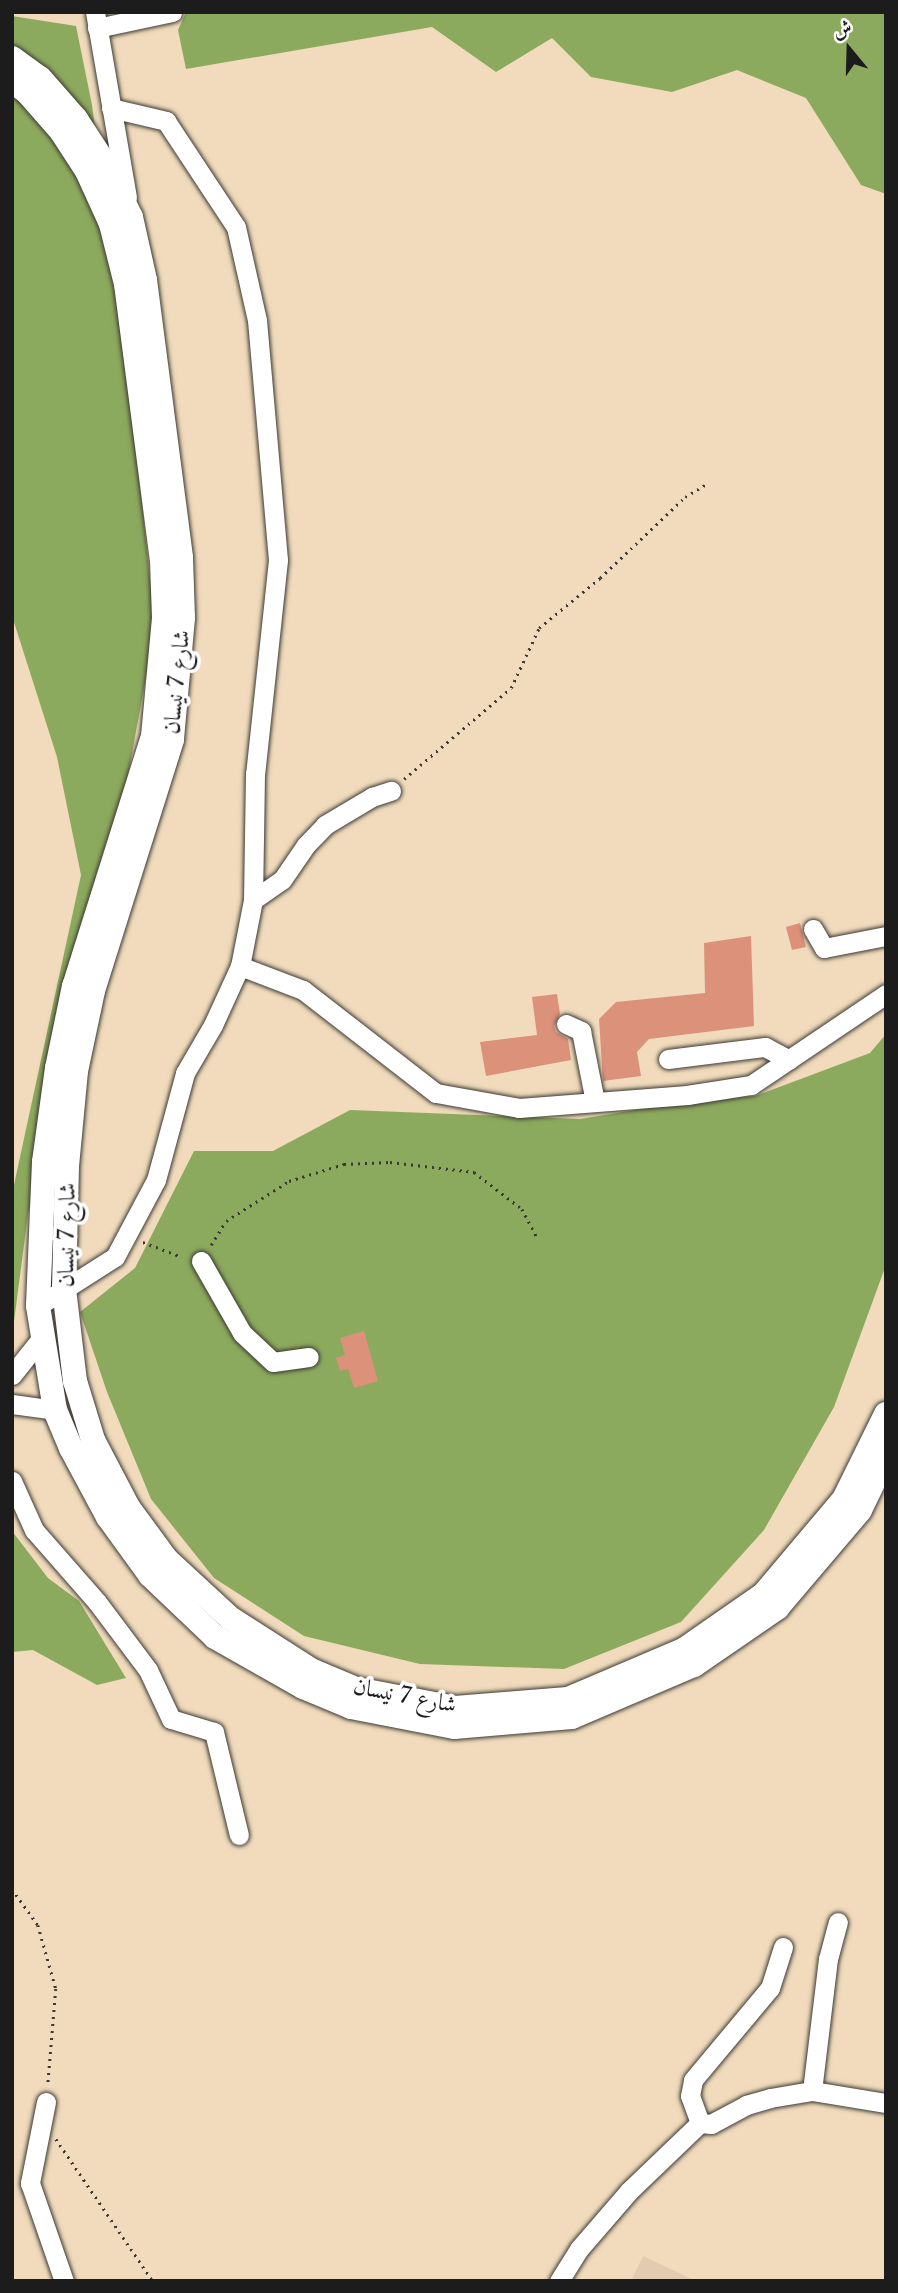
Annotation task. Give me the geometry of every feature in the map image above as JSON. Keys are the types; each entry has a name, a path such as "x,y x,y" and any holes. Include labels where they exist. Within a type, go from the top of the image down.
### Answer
{"main road":[{"name":"شارع 7 نيسان","path":"12,58 40,78 76,119 104,162 131,217 148,306 181,558 183,618 172,740 93,991 76,1071 67,1166 64,1289 75,1381 93,1440 128,1507 166,1559 230,1618 311,1670 356,1689 455,1708 568,1699 685,1649 764,1594 844,1499 886,1414"},
{"name":"شارع 7 نيسان","path":"12,82 27,92 61,131 87,171 111,224 128,297 162,560 164,618 153,736 74,986 57,1068 44,1162 38,1306 55,1410 71,1448 115,1526 150,1575 215,1637 303,1687 351,1707 454,1727 572,1717 694,1665 777,1608 860,1510 886,1457"}],"street":[{"path":"131,217 96,20 172,12"},
{"path":"38,1306 115,1257 156,1180 185,1073 213,1025 240,966 253,900 255,774 278,560 257,320 236,226 166,121 111,108"},
{"path":"253,900 282,880 306,845 325,825 372,797 391,791"},
{"path":"813,929 824,948 886,936"},
{"path":"240,966 303,990 436,1093 519,1108 687,1095 751,1084 886,994"},
{"path":"566,1024 581,1031 595,1102"},
{"path":"668,1059 765,1047 789,1060"},
{"path":"201,1261 243,1333 273,1362 309,1357"},
{"path":"12,1375 43,1336"},
{"path":"12,1404 55,1410"},
{"path":"12,1481 34,1530 97,1602 148,1670 171,1719 214,1731 239,1835"},
{"path":"812,2091 824,2011 828,1959 838,1922"},
{"path":"700,2123 690,2096 693,2080 770,1988 783,1947"},
{"path":"559,2281 579,2249 629,2191 700,2123 711,2124 746,2105 770,2098 812,2091 886,2103"},
{"path":"46,2102 30,2183 64,2281"}],"path":[{"path":"391,791 511,688 539,628 600,578 685,497 708,483"},
{"path":"127,1236 201,1261 226,1221 289,1181 344,1164 390,1162 474,1172 522,1209 537,1237"},
{"path":"12,1889 38,1925 56,1989 46,2102"},
{"path":"52,2133 153,2281"}],"shaded area":[{"path":"643,2256 696,2281 631,2281"}],"green space":[{"path":"186,12 886,12 886,194 861,185 806,98 737,70 672,92 591,77 552,38 496,72 432,27 186,69 178,30"},
{"path":"12,16 76,26 92,105 132,408 155,628 113,857 66,1028 28,1214 12,1337 12,1194 81,875 57,757 12,616"},
{"path":"886,1034 886,1265 834,1407 764,1530 681,1622 564,1669 420,1664 304,1636 214,1578 151,1499 107,1392 80,1312 135,1268 194,1151 273,1151 350,1110 580,1119 672,1104 755,1096 870,1053"},
{"path":"12,1531 48,1578 79,1601 126,1678 97,1685 33,1650 12,1652"}],"building":[{"path":"800,923 806,947 792,950 786,927"},
{"path":"751,936 754,1026 649,1039 637,1052 641,1076 603,1081 599,1019 616,1002 705,993 704,943"},
{"path":"557,994 560,1014 554,1026 556,1032 568,1039 571,1060 486,1076 480,1042 537,1035 532,997"},
{"path":"364,1331 378,1381 354,1388 348,1369 340,1371 336,1358 345,1355 340,1338"}]}
